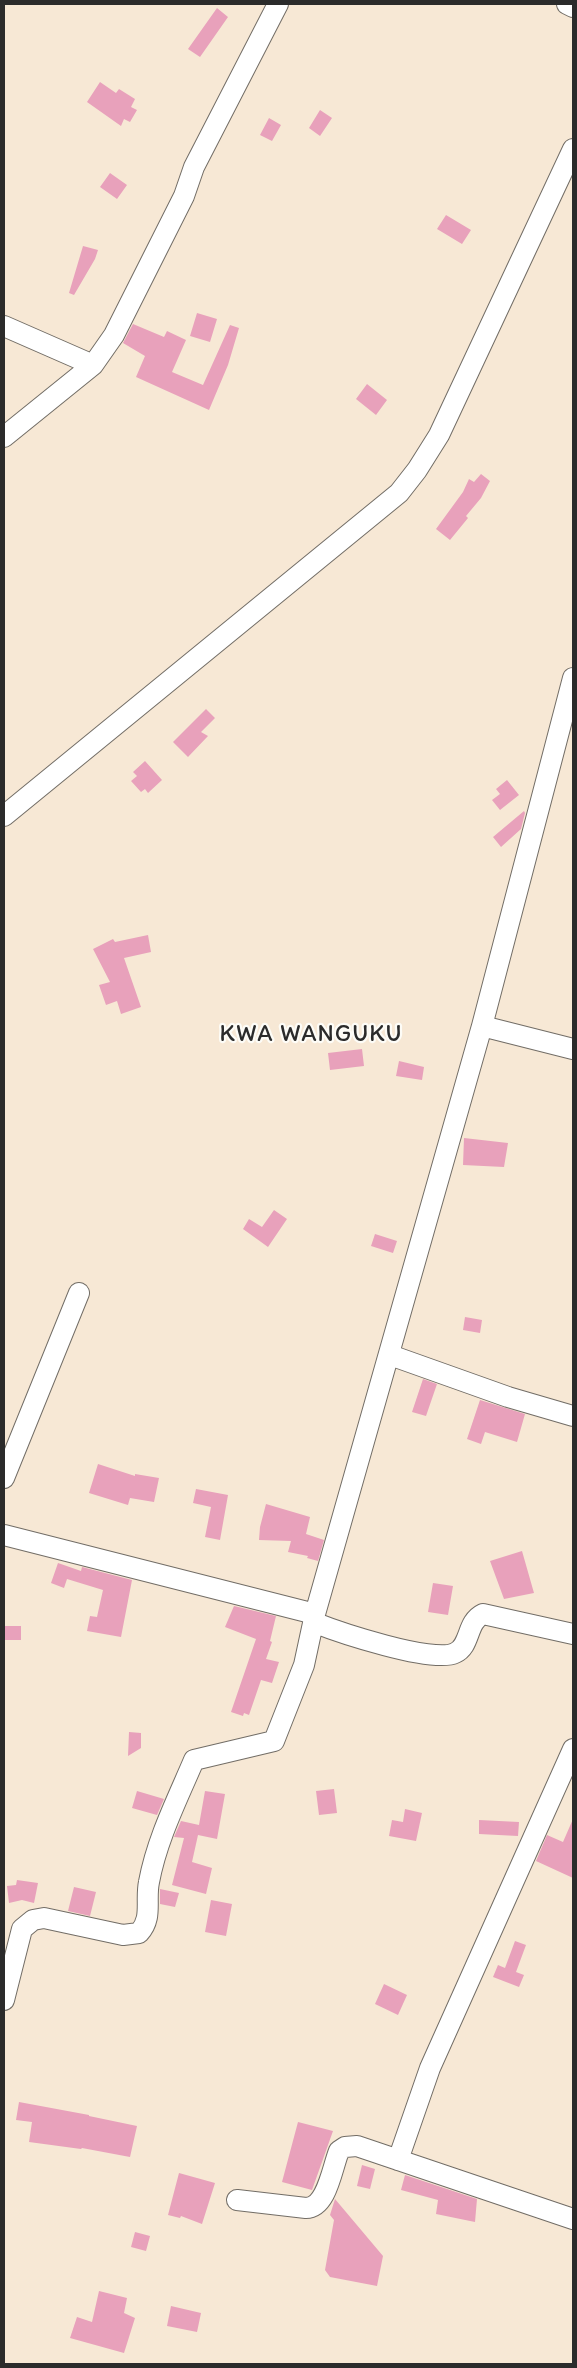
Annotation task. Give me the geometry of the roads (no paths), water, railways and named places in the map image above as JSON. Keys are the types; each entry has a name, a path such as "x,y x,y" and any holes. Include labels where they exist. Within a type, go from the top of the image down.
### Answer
{"street":[{"path":"4,437 93,365 114,335 184,196 194,167 278,4"},
{"path":"566,4 573,7"},
{"path":"4,816 398,492 417,470 439,435 573,149"},
{"path":"4,326 93,365"},
{"path":"4,2000 22,1929 33,1920 44,1918 133,1935 139,1933 146,1925 149,1882 157,1849 194,1760 274,1741 304,1665 314,1618 482,1026 573,678"},
{"path":"482,1026 573,1049"},
{"path":"4,1478 79,1293"},
{"path":"390,1355 508,1396 573,1416"},
{"path":"4,1535 314,1618 383,1645 440,1655 456,1653 463,1646 471,1624 477,1616 483,1614 493,1614 573,1634"},
{"path":"398,2160 430,2068 573,1749"},
{"path":"237,2200 309,2208 318,2204 323,2197 339,2151 357,2146 515,2201 573,2219"}],"district":[{"name":"KWA WANGUKU","path":"311,1035"}]}
